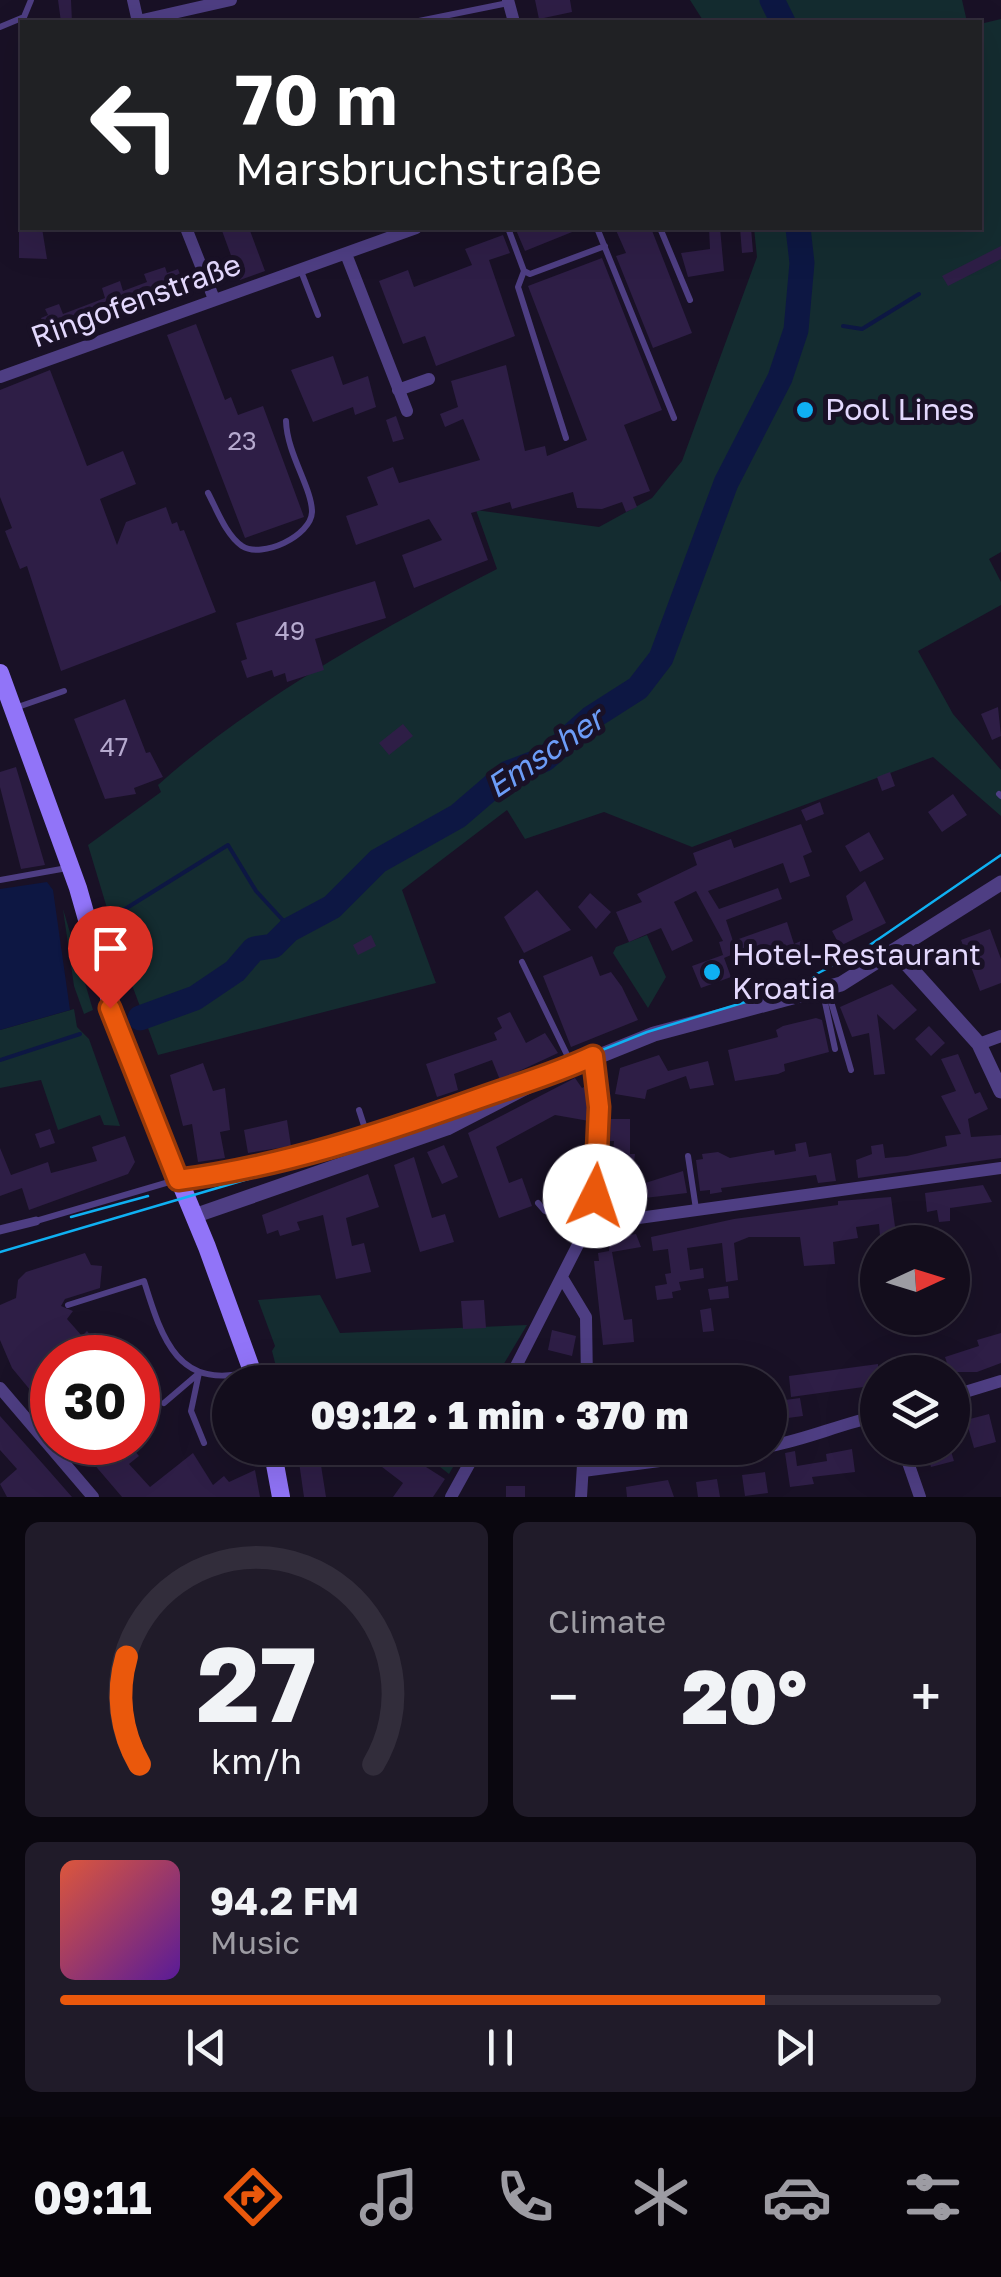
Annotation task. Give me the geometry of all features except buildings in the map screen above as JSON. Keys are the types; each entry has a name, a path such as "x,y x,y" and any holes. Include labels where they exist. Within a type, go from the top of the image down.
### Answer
{"main road":[{"path":"0,673 78,888 122,1042 251,1365"},
{"path":"275,1465 281,1497"}],"street":[{"path":"146,20 231,0"},
{"path":"187,230 214,299"},
{"name":"Ringofenstraße","path":"1,374 411,230"},
{"path":"346,254 407,411"},
{"path":"398,390 429,379"},
{"path":"194,1216 447,1128 593,1056 684,1024 826,990 897,953 1001,883"},
{"path":"897,953 979,1044 1001,1090"},
{"path":"979,1044 1001,1036"},
{"path":"517,1365 588,1224 599,1143 598,1072 593,1056"},
{"path":"178,1180 257,1168 540,1080"},
{"path":"588,1224 1001,1168"},
{"path":"0,1230 36,1221"},
{"path":"563,1279 586,1317 586,1365"},
{"path":"970,1391 1001,1382"},
{"path":"0,1388 94,1497"},
{"path":"787,1443 819,1436 840,1424 860,1420"},
{"path":"450,1497 468,1465"},
{"path":"581,1497 583,1465"},
{"path":"583,1471 629,1465"},
{"path":"909,1465 920,1497"}],"lane":[{"path":"0,27 24,17 31,0"},
{"path":"424,20 508,2"},
{"path":"509,230 524,272 518,287 566,438"},
{"path":"598,230 674,418"},
{"path":"661,230 690,300"},
{"path":"524,272 530,274 604,246"},
{"path":"301,270 318,316"},
{"path":"208,493 242,546 253,550 297,536 308,524 312,510 287,444 286,422"},
{"path":"14,708 64,691"},
{"path":"0,880 70,873"},
{"path":"522,962 572,1066"},
{"path":"826,990 836,1049"},
{"path":"826,990 851,1070"},
{"path":"359,1110 374,1156"},
{"path":"688,1156 696,1210"},
{"path":"36,1221 178,1180"},
{"path":"538,1203 545,1211 588,1224"},
{"path":"68,1306 144,1281 172,1351 199,1373 212,1374"},
{"path":"164,1403 199,1373"},
{"path":"199,1373 191,1410 204,1443"}],"green space":[{"path":"690,0 962,0 967,20 703,20"},
{"path":"1001,19 1001,552 989,559 1001,582 1001,605 918,651 953,714 1001,770 1001,816 933,757 692,847 604,812 525,839 507,810 402,890 436,983 158,1055 122,958 88,845 161,792 158,785 233,725 320,667 497,569 476,510 599,527 652,498 682,461 757,257 754,230 982,230 982,24"},
{"path":"63,909 93,1010 84,1014 74,986"},
{"path":"647,935 666,977 648,1008 613,953 616,947"},
{"path":"74,1009 77,1027 89,1039 120,1126 104,1125 100,1115 58,1130 41,1080 0,1088 0,1030"},
{"path":"320,1295 340,1333 527,1325 503,1365 276,1365 272,1351 275,1346 258,1300"},
{"path":"438,1465 454,1465 449,1474"}],"shaded area":[{"path":"47,882 53,890 70,1010 0,1030 0,889"}],"waterway":[{"name":"Emscher","path":"772,0 782,20"},
{"name":"Emscher","path":"140,1018 195,998 235,971 254,949 273,946 289,930 332,907 378,861 458,816 508,773 545,759 591,718 638,688 661,658 726,483 780,378 796,330 802,263 798,230"},
{"path":"843,326 862,329 919,294"},
{"path":"798,320 805,322"},
{"path":"109,919 228,845 256,891 291,929"},
{"name":"Emscher","path":"0,1060 80,1034"}],"tram line":[{"path":"0,1252 370,1143 647,1032 788,989 864,949 1001,855"},
{"path":"71,1217 148,1196"}],"place":[{"name":"Pool Lines","path":"805,410"},
{"name":"Hotel-Restaurant Kroatia","path":"712,972"}],"route":[{"path":"110,1008 178,1180 257,1168 368,1136 540,1080 593,1056 598,1072 599,1107 595,1196"}]}
